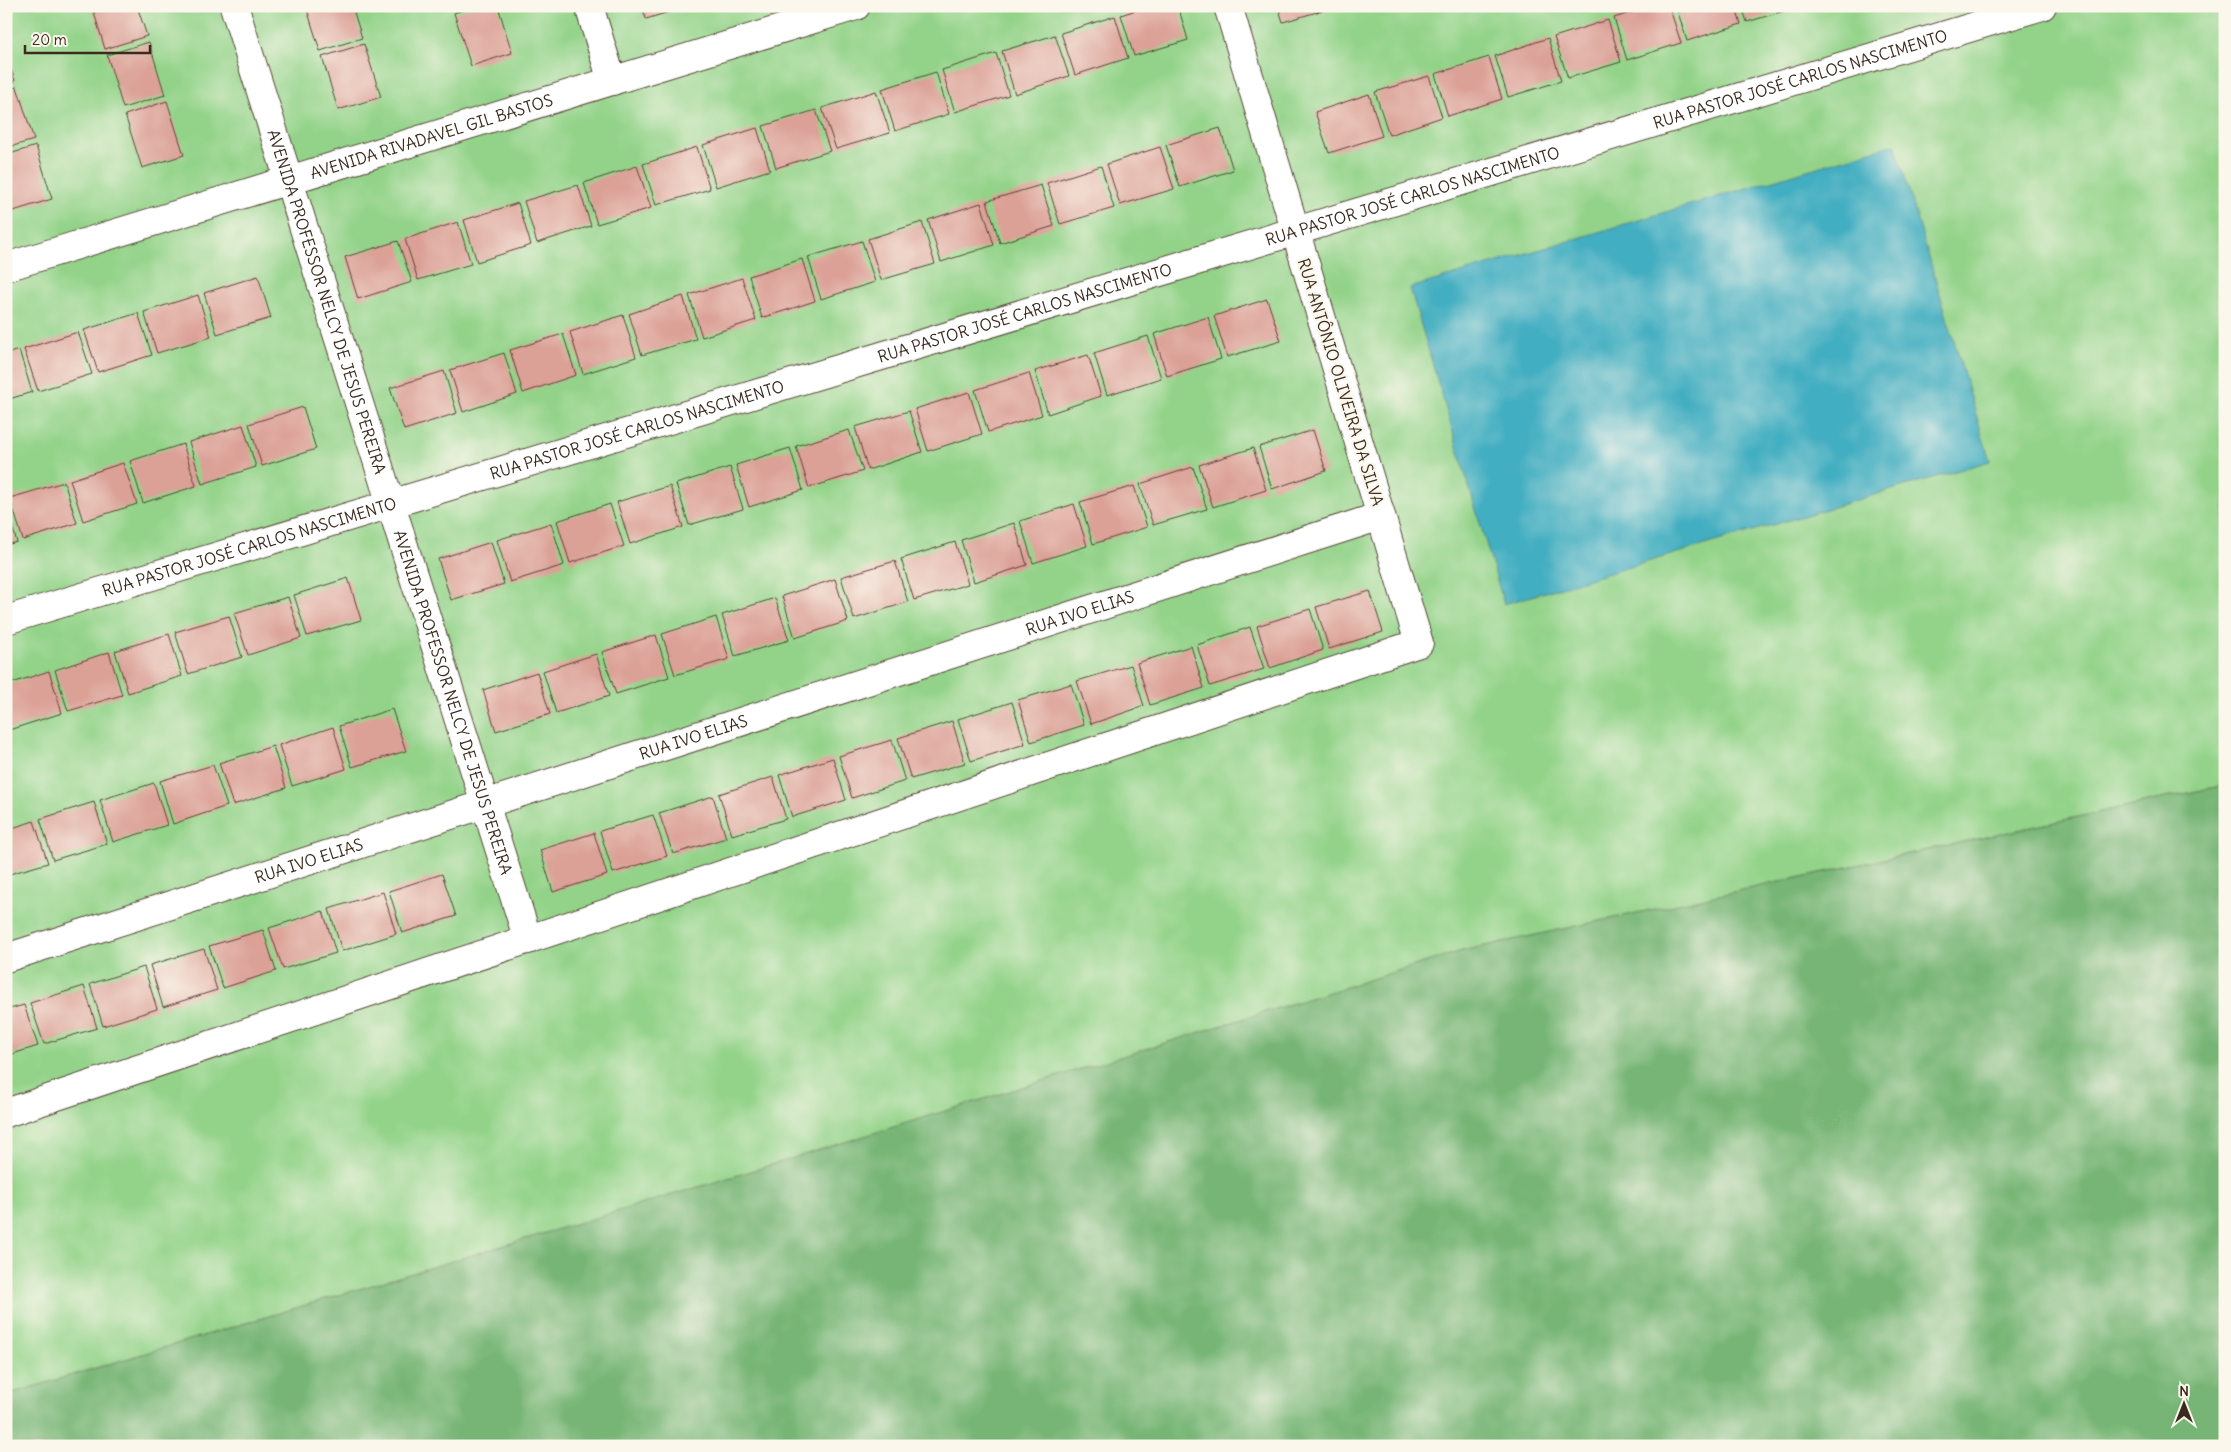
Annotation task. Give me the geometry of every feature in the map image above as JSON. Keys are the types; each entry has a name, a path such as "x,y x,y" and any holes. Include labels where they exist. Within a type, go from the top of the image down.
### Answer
{"street":[{"name":"AVENIDA PROFESSOR NELCY DE JESUS PEREIRA","path":"234,6 528,940"},
{"path":"589,6 612,81"},
{"name":"AVENIDA RIVADAVEL GIL BASTOS","path":"6,267 856,6"},
{"name":"RUA ANTÔNIO OLIVEIRA DA SILVA","path":"528,940 1420,643 1228,6"},
{"name":"RUA PASTOR JOSÉ CARLOS NASCIMENTO","path":"6,620 2042,6"},
{"name":"RUA IVO ELIAS","path":"6,958 1381,516"},
{"path":"6,1113 528,940"}],"green space":[{"path":"6,6 2225,6 2225,785 1462,951 745,1173 6,1395"},
{"path":"2225,785 2225,1446 6,1446 6,1395 745,1173 1462,951"}],"water":[{"path":"1895,144 1990,461 1504,604 1410,288"}],"building":[{"path":"92,6 137,6 147,36 105,49"},
{"path":"306,6 352,6 362,38 320,51"},
{"path":"474,6 498,6 512,53 471,66 454,13"},
{"path":"642,6 685,6 685,7 646,19"},
{"path":"1148,6 1178,6 1188,40 1134,56 1121,15"},
{"path":"1278,6 1334,6 1334,7 1283,22"},
{"path":"1651,6 1669,6 1681,43 1627,60 1614,18"},
{"path":"1676,6 1735,6 1741,24 1687,41"},
{"path":"1742,6 1796,6 1797,7 1747,22"},
{"path":"1115,16 1128,58 1075,75 1061,33"},
{"path":"1608,20 1621,62 1568,78 1554,37"},
{"path":"1055,35 1069,76 1015,94 1002,51"},
{"path":"1548,38 1561,81 1508,97 1495,56"},
{"path":"149,42 165,95 123,108 107,55"},
{"path":"364,44 381,97 338,110 322,57"},
{"path":"996,53 1009,95 955,112 942,70"},
{"path":"6,54 15,81 6,83"},
{"path":"1489,57 1502,99 1448,116 1435,74"},
{"path":"936,72 949,114 895,131 882,89"},
{"path":"1429,76 1442,117 1389,135 1375,92"},
{"path":"17,87 34,140 6,148 6,90"},
{"path":"876,91 890,133 836,149 822,108"},
{"path":"1369,94 1382,136 1329,153 1315,112"},
{"path":"167,101 184,155 142,168 125,115"},
{"path":"816,110 830,151 776,168 763,126"},
{"path":"757,128 770,170 716,187 703,145"},
{"path":"1220,128 1233,170 1180,187 1166,145"},
{"path":"36,146 52,199 10,212 6,200 6,155"},
{"path":"697,147 710,189 656,205 643,164"},
{"path":"1160,147 1174,189 1120,205 1107,164"},
{"path":"637,166 651,208 597,224 584,183"},
{"path":"1101,166 1114,208 1060,224 1047,183"},
{"path":"578,185 591,226 537,243 524,201"},
{"path":"1041,185 1054,226 1000,243 987,201"},
{"path":"518,203 531,245 477,262 464,220"},
{"path":"981,203 994,245 941,262 928,220"},
{"path":"458,222 471,264 418,280 405,239"},
{"path":"922,222 935,264 881,280 868,239"},
{"path":"398,241 412,282 358,299 345,257"},
{"path":"862,241 875,282 821,299 808,257"},
{"path":"802,259 815,301 762,318 749,276"},
{"path":"258,276 271,318 217,334 204,293"},
{"path":"742,278 756,320 702,337 689,295"},
{"path":"198,295 211,337 157,353 144,312"},
{"path":"683,296 696,339 642,355 629,314"},
{"path":"1267,299 1281,341 1227,357 1214,316"},
{"path":"138,313 152,355 98,372 84,330"},
{"path":"623,315 636,357 583,374 570,332"},
{"path":"1208,317 1221,359 1167,376 1154,334"},
{"path":"78,332 92,374 38,391 24,349"},
{"path":"563,334 576,375 523,393 510,350"},
{"path":"1148,336 1161,378 1107,395 1094,353"},
{"path":"19,350 32,392 6,400 6,354"},
{"path":"504,353 517,394 463,412 450,370"},
{"path":"1088,355 1101,396 1048,414 1035,371"},
{"path":"444,371 457,413 404,430 390,388"},
{"path":"1029,373 1042,415 988,432 975,390"},
{"path":"969,392 982,434 928,451 915,409"},
{"path":"303,407 316,449 262,466 249,424"},
{"path":"909,411 922,452 868,470 855,427"},
{"path":"243,425 256,467 202,484 189,442"},
{"path":"849,430 863,471 809,488 796,446"},
{"path":"1313,430 1326,471 1272,489 1259,447"},
{"path":"183,444 196,486 143,503 130,461"},
{"path":"790,448 803,490 749,507 736,465"},
{"path":"1253,448 1266,490 1213,507 1199,465"},
{"path":"123,463 137,504 83,521 70,480"},
{"path":"730,467 743,509 689,525 676,484"},
{"path":"1193,467 1207,509 1153,525 1140,484"},
{"path":"64,482 77,523 23,540 10,498"},
{"path":"670,486 683,527 630,544 617,502"},
{"path":"1134,486 1147,527 1093,544 1080,502"},
{"path":"610,504 624,546 570,563 557,521"},
{"path":"1074,504 1087,546 1033,563 1020,521"},
{"path":"6,509 17,542 6,545"},
{"path":"551,523 564,565 510,582 497,540"},
{"path":"1014,523 1027,565 974,582 961,540"},
{"path":"491,542 504,584 451,600 438,559"},
{"path":"955,542 968,584 914,600 901,559"},
{"path":"895,561 908,602 854,619 841,577"},
{"path":"348,578 361,620 307,636 294,595"},
{"path":"835,579 848,621 795,638 782,596"},
{"path":"1370,591 1383,632 1329,649 1316,607"},
{"path":"288,597 301,638 248,655 234,613"},
{"path":"775,598 789,640 735,656 722,615"},
{"path":"1310,609 1323,650 1270,668 1257,626"},
{"path":"229,616 242,657 188,674 175,632"},
{"path":"716,617 729,659 675,675 662,634"},
{"path":"1250,627 1264,669 1210,686 1197,645"},
{"path":"169,634 182,676 128,693 115,651"},
{"path":"656,635 669,677 616,694 602,652"},
{"path":"1191,646 1204,688 1150,705 1137,663"},
{"path":"109,652 122,695 68,711 55,670"},
{"path":"596,654 609,696 556,713 543,671"},
{"path":"1131,665 1144,706 1091,724 1077,681"},
{"path":"49,671 62,713 9,730 6,722 6,685"},
{"path":"537,672 550,714 496,731 483,690"},
{"path":"1071,684 1084,725 1031,742 1018,700"},
{"path":"1012,702 1025,744 971,761 958,719"},
{"path":"392,709 406,751 352,767 339,726"},
{"path":"952,721 965,763 911,779 898,738"},
{"path":"333,727 346,769 292,786 279,745"},
{"path":"892,740 905,781 852,798 839,756"},
{"path":"273,746 286,788 233,805 219,763"},
{"path":"833,758 846,800 792,817 779,775"},
{"path":"213,765 227,806 173,824 160,781"},
{"path":"773,777 786,819 732,835 719,794"},
{"path":"154,783 167,825 113,842 100,800"},
{"path":"713,796 726,838 673,854 659,813"},
{"path":"94,802 107,844 53,860 40,819"},
{"path":"653,815 667,856 613,873 600,831"},
{"path":"34,821 48,863 6,875 6,830"},
{"path":"594,833 607,875 553,892 540,850"},
{"path":"442,874 456,916 402,933 389,891"},
{"path":"383,892 396,934 342,951 329,909"},
{"path":"323,911 336,953 283,969 269,928"},
{"path":"263,930 276,971 223,988 209,946"},
{"path":"204,949 217,990 163,1007 150,965"},
{"path":"144,967 157,1009 103,1026 90,984"},
{"path":"84,986 97,1028 44,1044 30,1003"},
{"path":"24,1005 38,1046 6,1056 6,1010"}]}
